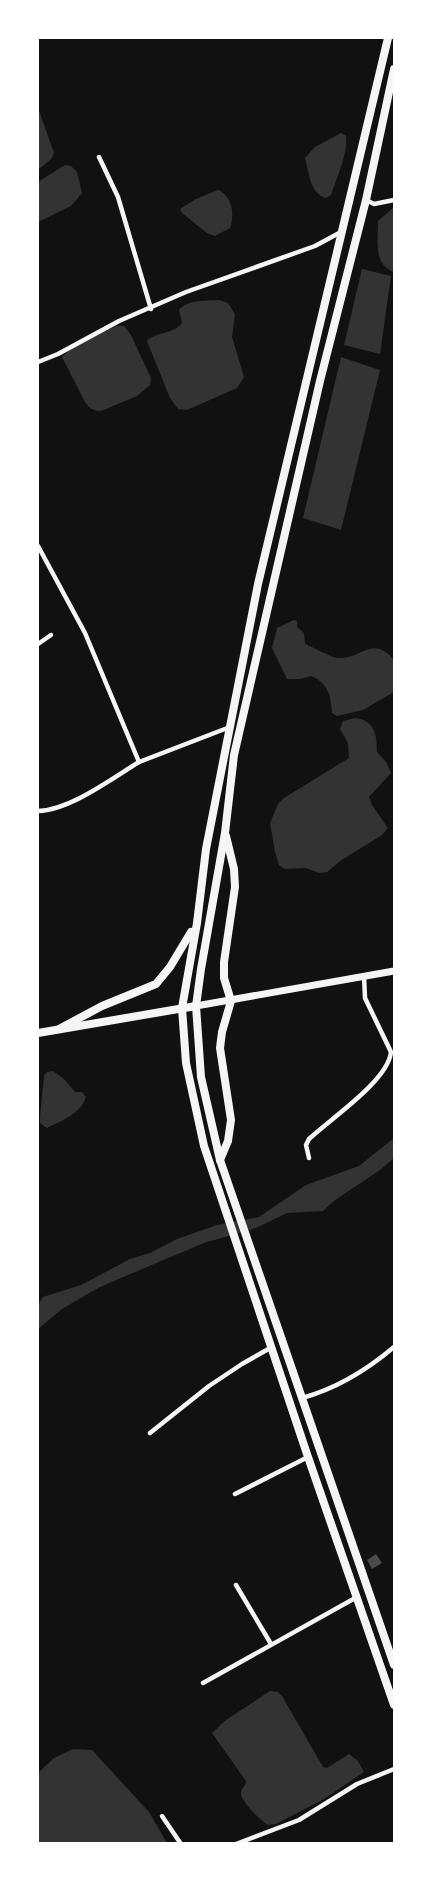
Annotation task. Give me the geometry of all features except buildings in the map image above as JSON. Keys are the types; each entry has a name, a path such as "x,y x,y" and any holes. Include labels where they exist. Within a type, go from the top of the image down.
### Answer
{"highway":[{"path":"388,38 258,584 206,849 197,923 182,1008 186,1063 204,1146 308,1457 394,1705"},
{"path":"394,69 366,200 320,381 262,645 234,755 225,834 196,1006 201,1077 220,1160 394,1665"},
{"path":"220,1160 228,1141 231,1120 220,1048 222,1032 231,1000 224,978 224,962 235,887 234,869 225,834"},
{"path":"59,1029 102,1006 156,984 170,967 197,923"},
{"path":"38,1033 196,1006"}],"main road":[{"path":"196,1006 394,971"}],"street":[{"path":"98,157 118,198 151,309"},
{"path":"366,200 374,204 394,200"},
{"path":"38,362 58,354 119,321 151,309 208,283 315,246 342,232"},
{"path":"38,546 85,633 140,762"},
{"path":"38,644 51,634"},
{"path":"38,811 47,811 66,804 140,762 230,727"},
{"path":"308,1158 306,1145 309,1139 369,1088 390,1059 391,1052 365,998 364,976"},
{"path":"150,1433 227,1374 272,1347"},
{"path":"302,1398 316,1394 352,1377 394,1348"},
{"path":"235,1494 308,1457"},
{"path":"236,1585 271,1644"},
{"path":"203,1683 358,1597"},
{"path":"236,1844 299,1820 357,1784 394,1769"},
{"path":"162,1816 181,1844"}],"shaded area":[{"path":"38,108 54,153 51,159 38,170"},
{"path":"341,133 346,136 344,158 331,195 326,198 321,196 313,187 305,158 315,147"},
{"path":"65,165 71,166 77,172 82,193 71,206 38,222 38,182"},
{"path":"218,190 229,201 232,217 230,228 215,236 207,233 182,213 180,209 196,199"},
{"path":"394,207 394,272 387,269 380,258 378,251 378,221"},
{"path":"362,269 391,276 380,354 344,345"},
{"path":"219,300 228,303 235,314 232,337 244,377 237,388 187,410 178,409 170,398 147,341 178,327 182,323 179,310 183,306 198,301"},
{"path":"116,326 124,326 131,335 151,378 150,385 137,396 101,411 96,410 85,402 62,357 72,348"},
{"path":"341,357 380,370 341,530 303,518"},
{"path":"294,620 297,621 297,627 304,633 305,644 331,656 346,658 373,648 386,653 394,660 394,692 363,710 337,716 332,713 331,701 325,686 311,676 300,679 287,679 272,648 277,628"},
{"path":"355,718 366,722 373,729 377,752 386,762 391,773 369,797 372,805 388,828 382,835 340,861 327,872 319,873 306,868 285,869 279,865 270,823 278,804 284,798 349,758 348,743 340,729 343,721"},
{"path":"53,1071 64,1079 75,1092 82,1092 86,1097 84,1103 75,1112 47,1128 40,1123 44,1076 47,1072"},
{"path":"394,1138 394,1158 380,1170 335,1200 323,1211 287,1213 256,1228 204,1243 98,1288 62,1309 38,1329 38,1305 43,1297 81,1285 130,1259 150,1253 177,1239 217,1225 259,1217 306,1185 359,1166"},
{"path":"270,1691 278,1692 282,1696 323,1767 327,1768 349,1754 358,1761 364,1772 324,1799 276,1824 268,1825 243,1800 241,1792 246,1781 212,1733 226,1720"},
{"path":"73,1749 92,1750 149,1812 167,1843 38,1843 38,1773 54,1758"}]}
